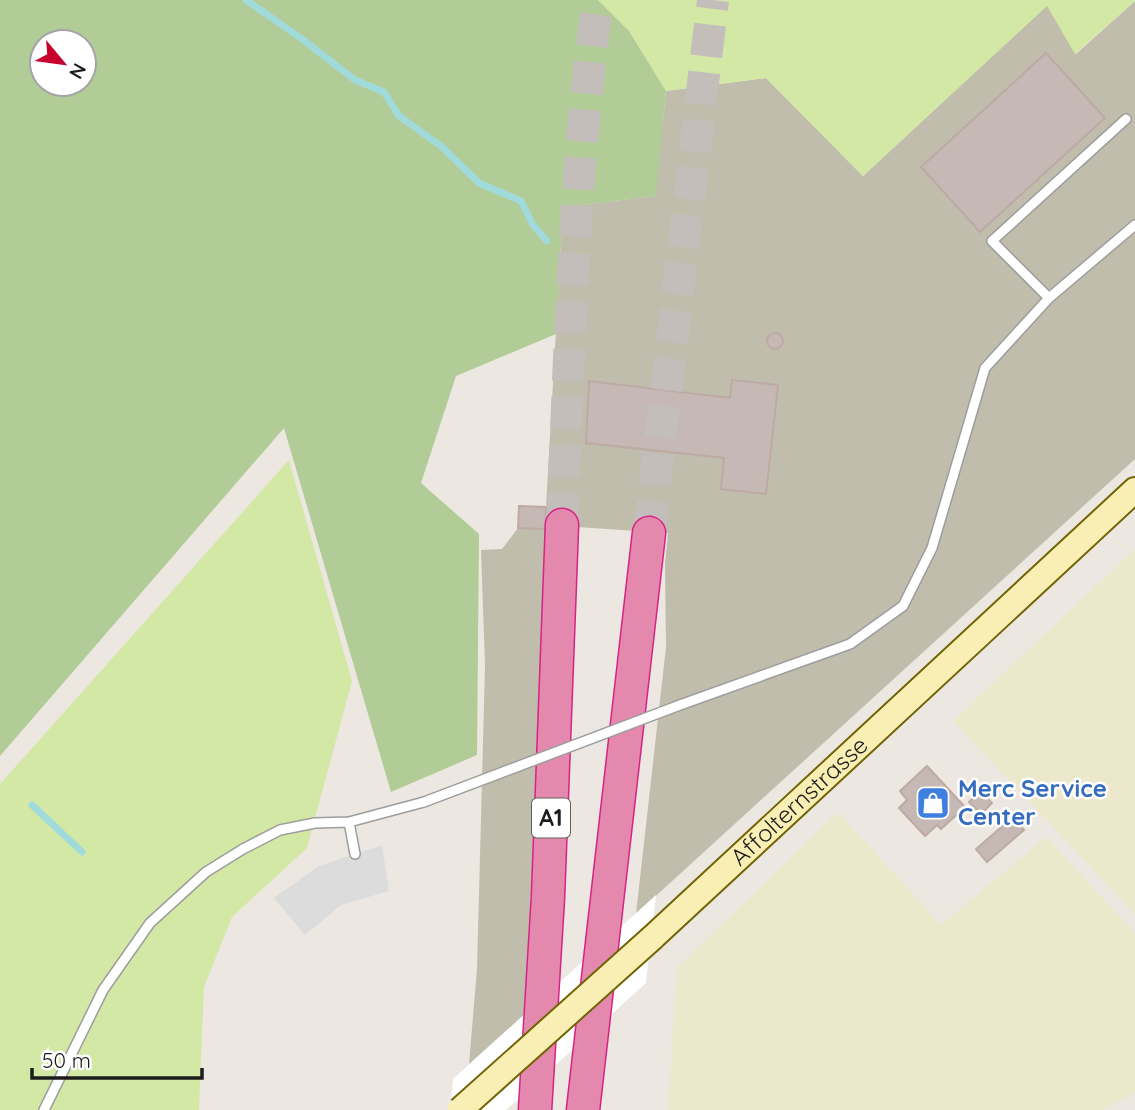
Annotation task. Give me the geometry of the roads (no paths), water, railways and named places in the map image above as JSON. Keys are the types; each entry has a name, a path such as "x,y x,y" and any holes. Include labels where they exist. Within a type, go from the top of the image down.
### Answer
{"highway":[{"name":"A1","path":"534,1110 548,897 562,525"},
{"path":"583,1110 649,533"}],"street":[{"name":"Affolternstrasse","path":"460,1110 652,938 1135,490"}],"lane":[{"path":"1049,298 992,241 1126,119"},
{"path":"44,1110 103,990 150,923 206,873 243,849 280,830 315,823 349,822 424,802 850,644 903,606 932,548 985,368 1049,298 1135,225"},
{"path":"349,822 355,854"}],"waterway":[{"path":"246,0 355,80 384,92 399,116 441,146 479,183 521,201 533,225 547,241"},
{"path":"32,805 82,852"}],"tunnel":[{"path":"562,525 578,196 598,0"},
{"path":"649,533 713,0"}],"place":[{"name":"Merc Service Center","path":"933,803"}]}
